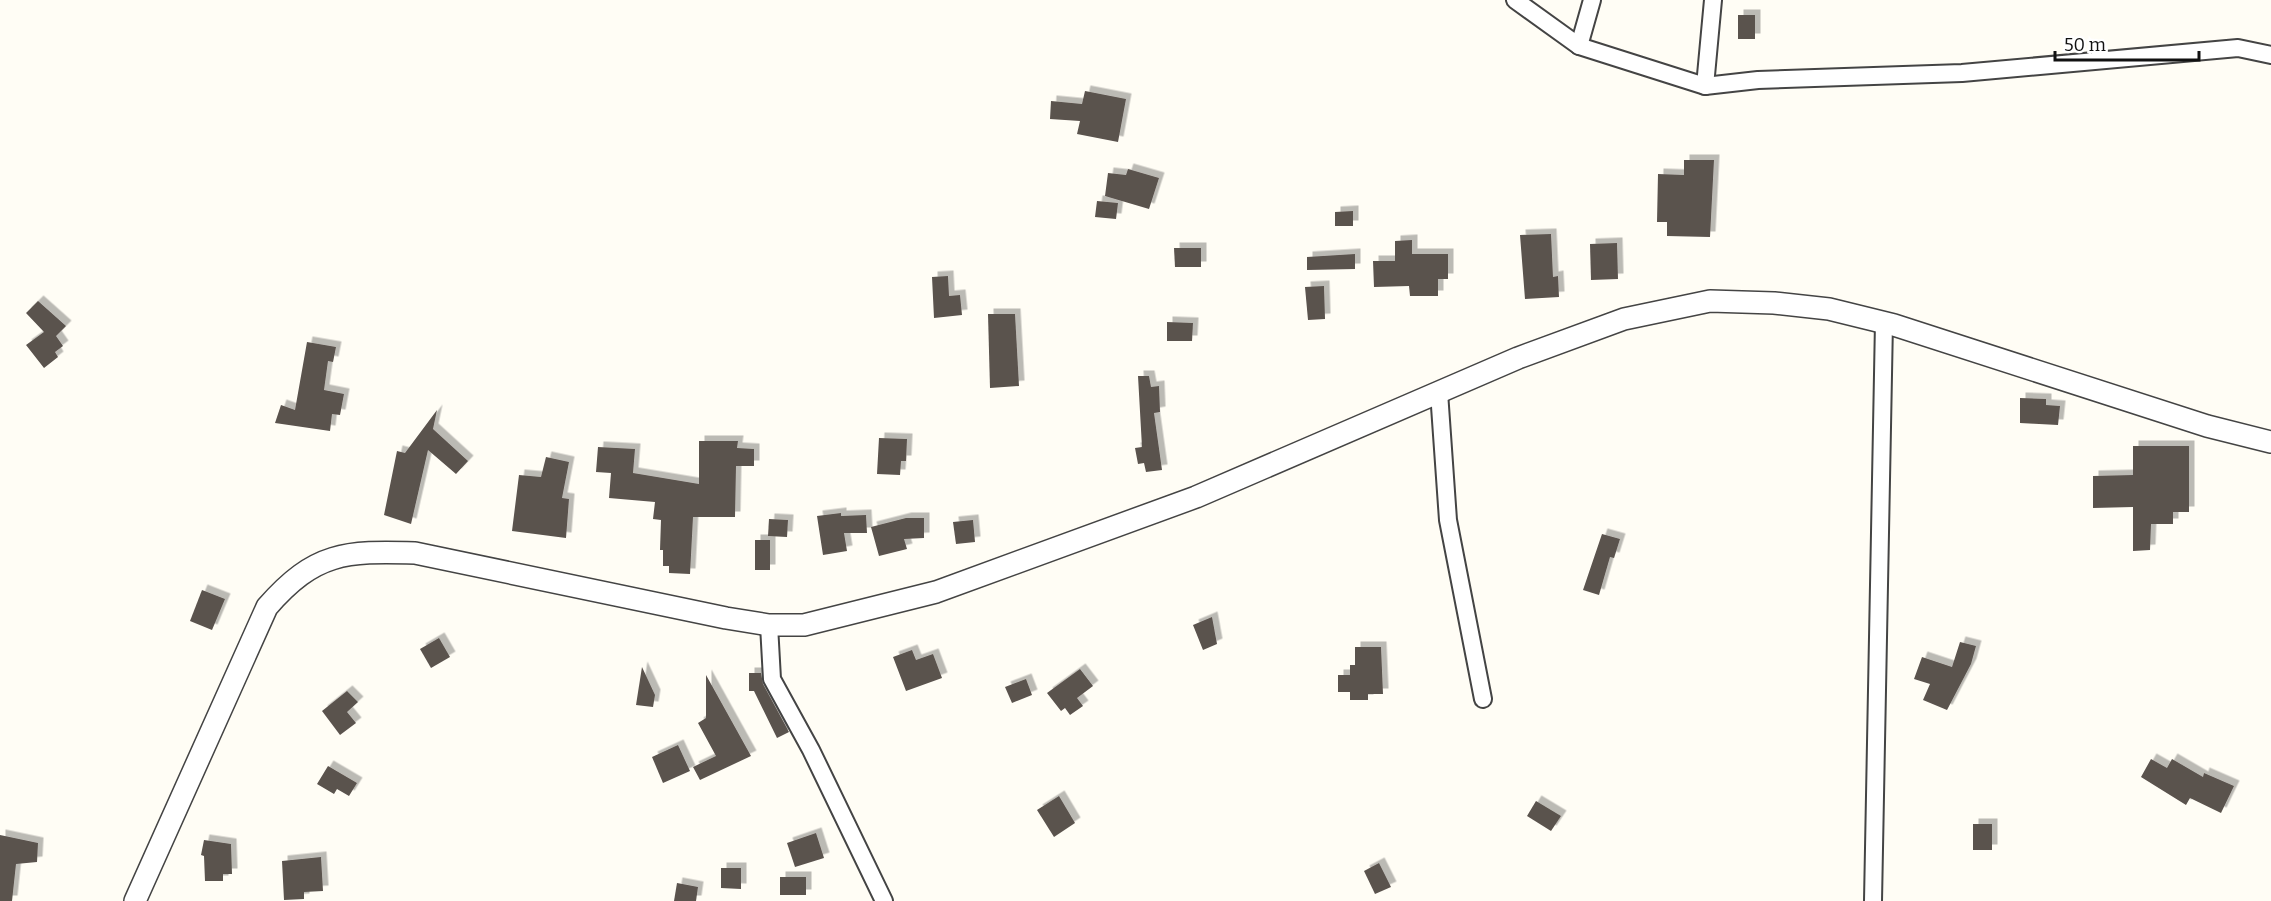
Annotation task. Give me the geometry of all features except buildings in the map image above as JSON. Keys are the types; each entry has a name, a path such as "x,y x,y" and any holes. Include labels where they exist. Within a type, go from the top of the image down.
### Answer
{"street":[{"path":"1515,0 1579,46 1705,86 1758,80 1962,73 2238,48 2271,55"},
{"path":"1579,46 1592,0"},
{"path":"1705,86 1713,0"},
{"path":"135,901 267,607 285,586 307,569 329,558 362,553 415,553 769,625 804,625 936,592 1196,497 1518,358 1624,319 1710,300 1774,303 1829,309 1884,322 1960,344 2207,426 2271,442"},
{"path":"1874,901 1884,322"},
{"path":"1438,392 1448,520 1483,699"},
{"path":"769,625 772,679 811,750 884,901"}]}
